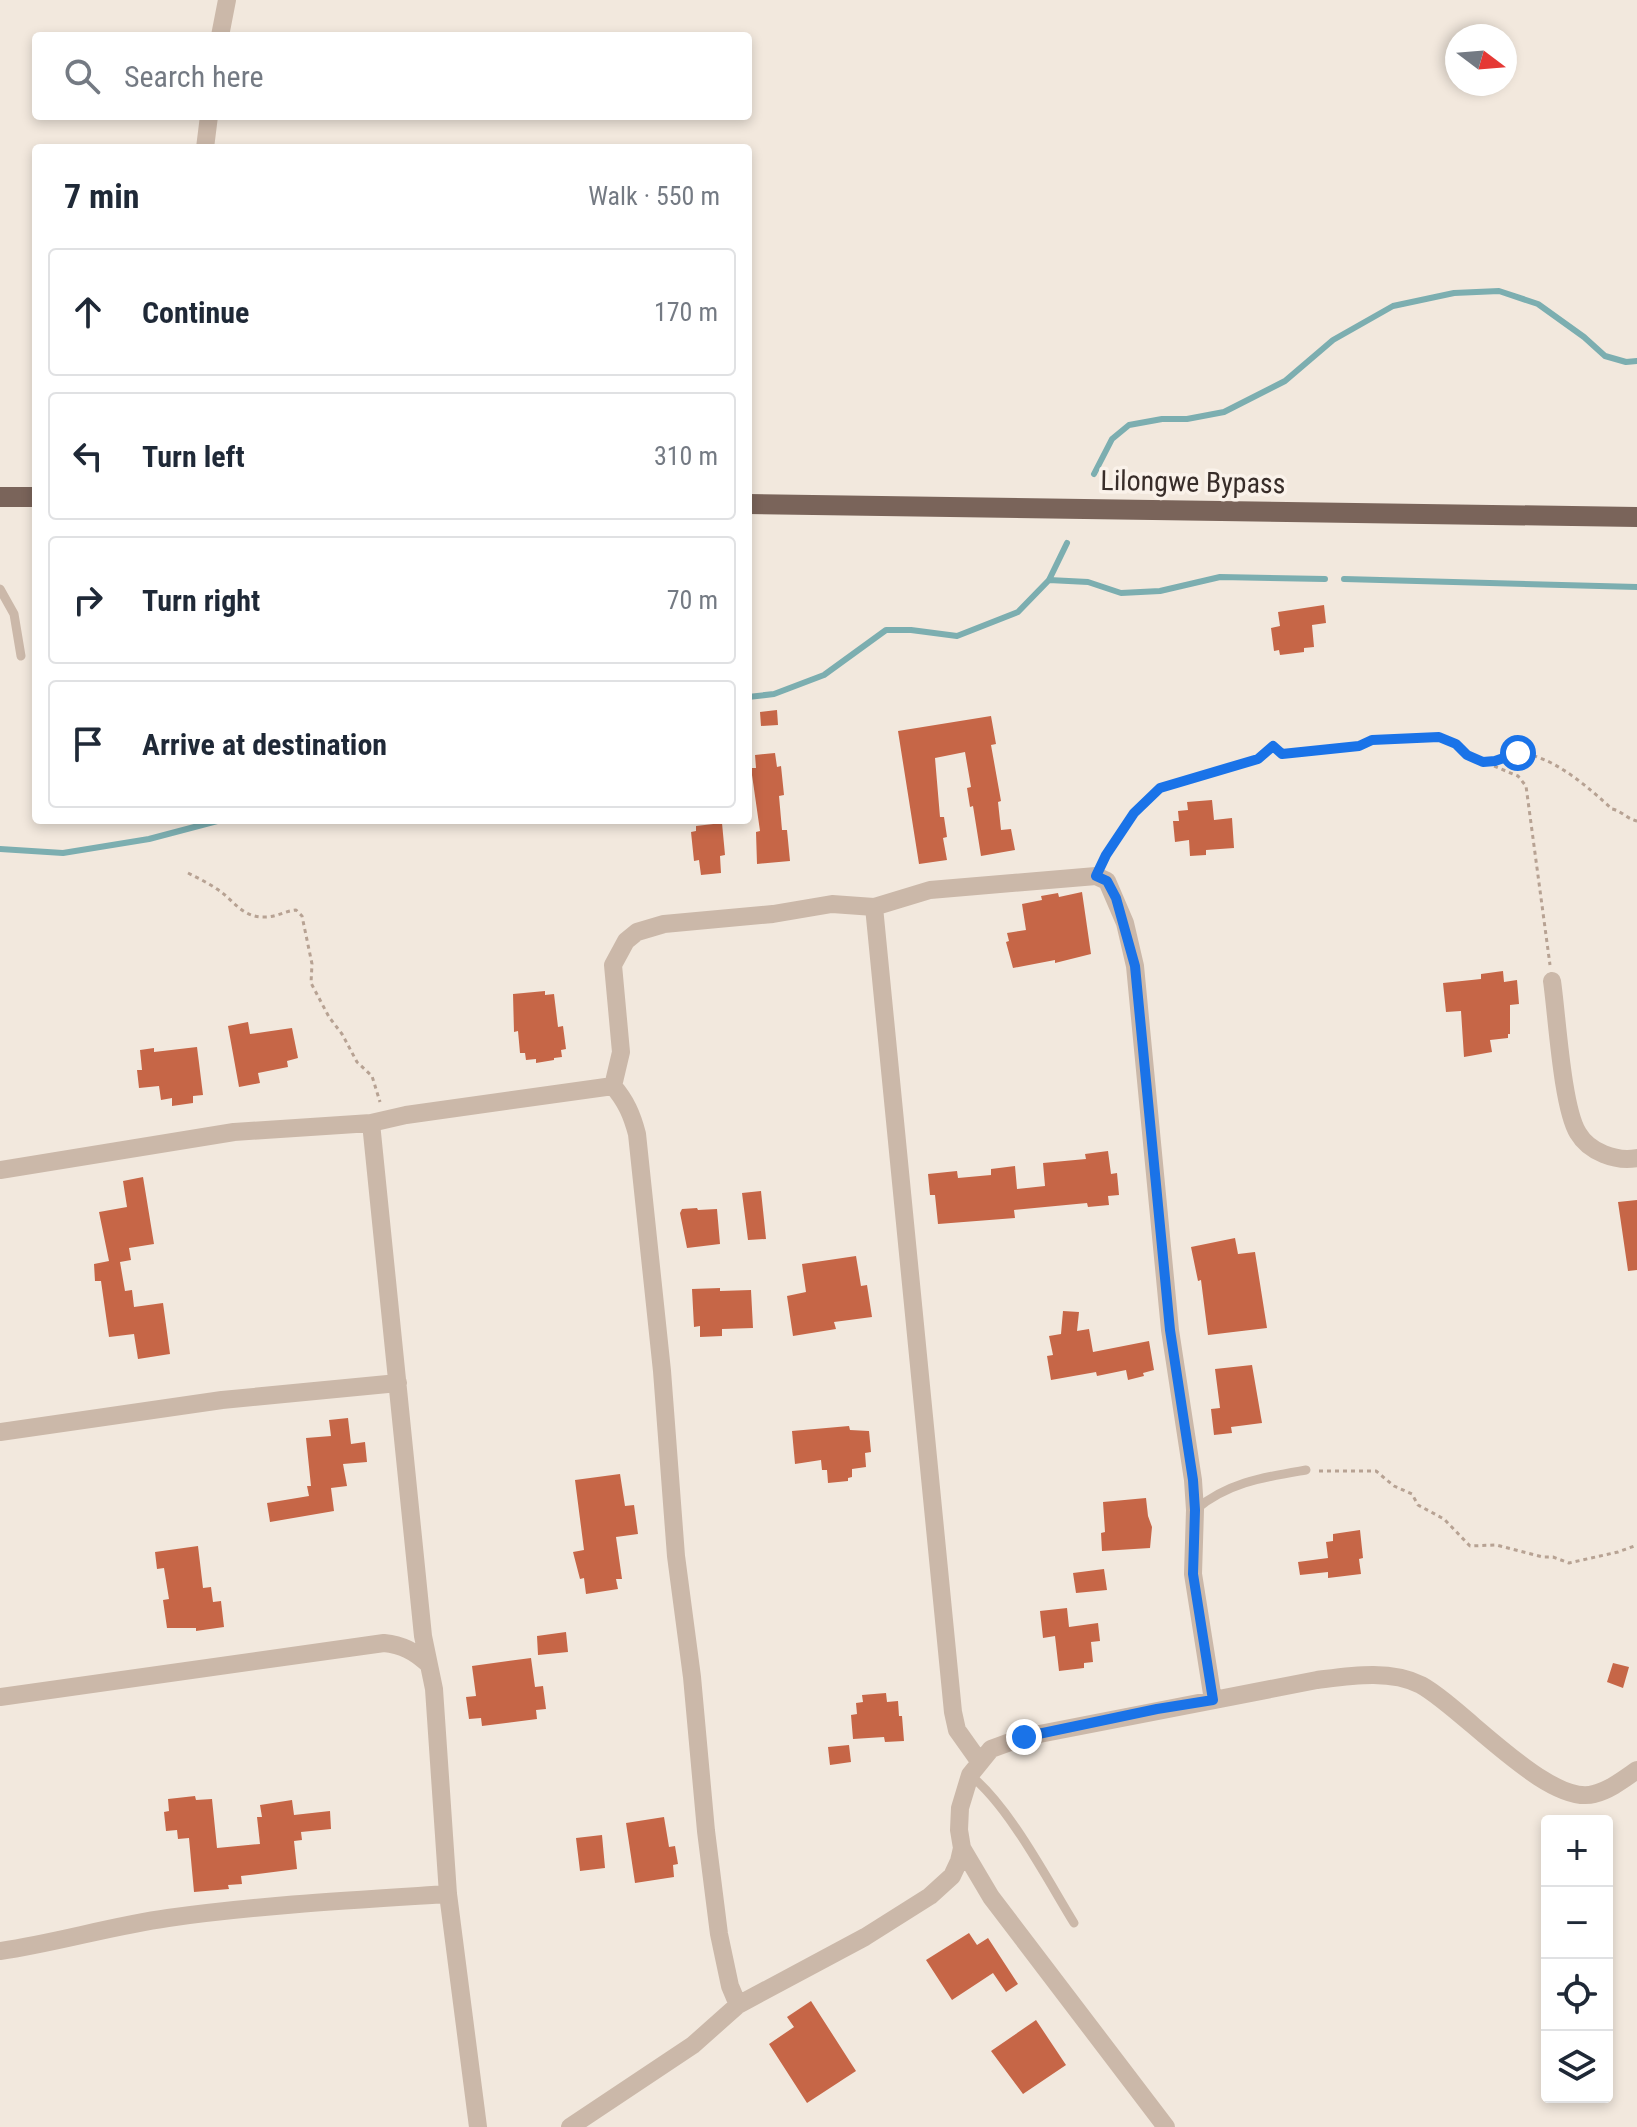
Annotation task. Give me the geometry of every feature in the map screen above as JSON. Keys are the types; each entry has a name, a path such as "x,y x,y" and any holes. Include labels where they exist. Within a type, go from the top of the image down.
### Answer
{"main road":[{"path":"0,497 32,497"},
{"name":"Lilongwe Bypass","path":"752,504 1637,517"}],"street":[{"path":"221,32 227,0"},
{"path":"206,144 208,120"},
{"path":"613,1086 621,1052 613,965 626,941 637,932 664,924 773,914 832,904 874,907 930,890 1096,876 1107,881 1116,898 1135,966 1170,1330 1195,1510 1193,1574 1213,1700"},
{"path":"874,907 953,1712 957,1730 974,1768"},
{"path":"1552,981 1569,1113 1578,1134 1591,1148 1609,1156 1629,1160 1637,1158"},
{"path":"0,1170 234,1132 371,1123 406,1115 613,1086"},
{"path":"613,1086 633,1116 637,1134 662,1371 676,1556 692,1677 706,1831 719,1934 730,1986 738,2005"},
{"path":"371,1123 427,1663 434,1689 448,1894 478,2127"},
{"path":"0,1432 222,1400 398,1383"},
{"path":"0,1697 384,1643 400,1645 415,1652 427,1663"},
{"path":"1166,2127 1000,1909 962,1848 960,1808 974,1768 991,1749 1024,1737 1157,1709 1359,1675 1392,1677 1420,1684 1546,1784 1571,1795 1593,1795 1637,1770"},
{"path":"570,2127 693,2045 738,2005 839,1952 918,1904 952,1876 962,1848"},
{"path":"0,1951 164,1918 275,1905 448,1894"}],"lane":[{"path":"0,589 14,614 21,656"},
{"path":"1195,1510 1211,1497 1249,1480 1306,1470"},
{"path":"974,1768 1074,1923"}],"path":[{"path":"1096,876 1134,813 1160,788 1258,759 1273,746 1282,754 1359,746 1372,740 1439,737 1456,744 1467,755 1518,776 1526,786 1552,981"},
{"path":"1483,762 1518,753 1538,757 1565,770 1612,809 1637,821"},
{"path":"188,873 219,890 235,907 249,914 261,918 275,917 296,910 302,916 312,964 311,983 357,1062 372,1076 378,1100 385,1107 406,1115"},
{"path":"1306,1470 1376,1471 1394,1486 1412,1494 1418,1505 1444,1519 1470,1546 1496,1545 1569,1563 1637,1545"}],"building":[{"path":"1324,605 1326,623 1312,625 1314,647 1304,648 1304,652 1280,655 1279,650 1274,651 1271,628 1280,626 1278,612"},
{"path":"777,710 778,725 761,726 760,712"},
{"path":"991,716 996,744 991,745 1001,801 998,802 1001,830 1011,829 1015,850 981,856 967,788 971,787 965,752 935,758 940,817 944,817 947,837 943,838 947,860 919,864 898,731"},
{"path":"775,753 777,767 781,766 784,795 779,796 782,830 787,830 790,861 757,864 756,832 760,831 752,775 752,768 756,768 755,755"},
{"path":"1212,800 1214,820 1232,818 1234,848 1206,850 1206,855 1190,856 1189,840 1175,842 1173,821 1179,821 1178,811 1188,810 1187,802"},
{"path":"722,824 725,855 720,856 721,873 701,875 699,860 694,861 691,832 696,831 696,826"},
{"path":"1082,892 1091,954 1055,963 1055,960 1013,968 1006,942 1009,941 1007,933 1026,930 1022,904 1042,900 1041,896 1058,893 1059,897"},
{"path":"1503,971 1504,982 1517,980 1519,1004 1510,1005 1510,1034 1508,1038 1490,1040 1492,1052 1464,1057 1461,1011 1446,1012 1443,983 1481,979 1481,974"},
{"path":"545,991 545,995 554,994 558,1027 563,1026 566,1049 561,1050 562,1057 536,1063 536,1059 526,1060 525,1053 520,1053 518,1031 514,1032 513,994"},
{"path":"248,1022 250,1034 292,1028 298,1058 287,1061 288,1067 258,1073 260,1083 239,1087 228,1026"},
{"path":"197,1047 203,1095 193,1096 193,1103 172,1106 172,1098 161,1100 159,1086 139,1088 137,1070 142,1070 140,1050 154,1048 154,1052"},
{"path":"1108,1151 1111,1174 1117,1173 1119,1195 1108,1196 1109,1205 1088,1207 1087,1203 1014,1210 1015,1218 938,1224 935,1195 930,1195 928,1174 957,1171 958,1178 991,1175 991,1169 1015,1166 1017,1189 1045,1186 1043,1163 1086,1159 1085,1154"},
{"path":"143,1177 154,1244 129,1248 131,1260 120,1262 125,1291 132,1290 134,1307 163,1303 170,1354 138,1359 134,1334 109,1337 101,1281 95,1281 94,1264 109,1261 99,1212 127,1207 123,1181"},
{"path":"761,1191 766,1239 748,1240 742,1193"},
{"path":"1637,1200 1637,1270 1628,1271 1618,1202"},
{"path":"682,1209 717,1209 720,1244 687,1248 680,1213"},
{"path":"1235,1238 1238,1254 1255,1252 1267,1328 1208,1335 1201,1280 1198,1281 1191,1247"},
{"path":"856,1256 861,1286 867,1285 872,1317 834,1322 836,1329 793,1336 787,1296 806,1292 802,1264"},
{"path":"720,1288 720,1291 751,1290 753,1328 722,1329 722,1336 700,1337 700,1326 694,1327 692,1289"},
{"path":"1063,1311 1079,1312 1077,1331 1089,1329 1093,1352 1149,1341 1154,1370 1128,1380 1126,1370 1051,1380 1047,1356 1053,1355 1049,1336 1061,1334"},
{"path":"1252,1365 1262,1423 1231,1427 1232,1433 1214,1435 1211,1409 1220,1408 1215,1369"},
{"path":"348,1418 351,1444 365,1442 367,1462 343,1464 347,1486 331,1488 334,1511 270,1522 267,1503 309,1496 307,1486 311,1486 306,1438 331,1436 329,1420"},
{"path":"849,1426 850,1430 869,1431 871,1452 865,1453 866,1467 852,1469 852,1477 848,1481 828,1483 827,1470 822,1470 821,1460 795,1464 792,1431"},
{"path":"620,1474 625,1506 634,1505 638,1534 616,1537 622,1579 616,1579 618,1589 586,1594 584,1578 580,1579 573,1552 584,1550 575,1480"},
{"path":"1146,1498 1152,1527 1150,1548 1102,1551 1101,1533 1105,1532 1103,1502"},
{"path":"1360,1530 1361,1574 1328,1578 1328,1572 1300,1575 1298,1562 1328,1558 1326,1542 1333,1541 1333,1534"},
{"path":"198,1546 203,1588 211,1587 213,1602 221,1601 224,1627 196,1631 196,1628 167,1628 163,1600 169,1599 164,1568 157,1569 155,1552"},
{"path":"1104,1569 1107,1590 1076,1593 1073,1573"},
{"path":"1067,1608 1069,1627 1098,1623 1100,1641 1091,1642 1093,1662 1084,1663 1084,1668 1059,1671 1055,1636 1043,1638 1040,1611"},
{"path":"566,1632 568,1652 538,1655 537,1636"},
{"path":"531,1658 535,1687 543,1686 546,1709 536,1710 537,1719 482,1726 481,1718 469,1719 466,1697 476,1696 472,1666"},
{"path":"1613,1663 1629,1667 1623,1688 1607,1682"},
{"path":"886,1693 887,1702 898,1701 904,1741 885,1742 884,1737 853,1739 851,1715 857,1714 856,1703 863,1702 862,1695"},
{"path":"849,1745 851,1762 830,1765 828,1747"},
{"path":"195,1796 196,1800 212,1799 217,1848 260,1844 257,1817 262,1817 260,1805 292,1800 294,1815 330,1811 331,1829 301,1832 302,1840 294,1841 297,1869 241,1876 242,1884 228,1885 229,1889 194,1892 189,1838 178,1839 177,1830 166,1831 164,1812 169,1811 168,1799"},
{"path":"664,1817 669,1847 675,1846 678,1864 673,1865 674,1877 635,1883 626,1823"},
{"path":"602,1835 605,1868 580,1871 576,1838"},
{"path":"969,1933 977,1945 988,1938 1018,1984 1006,1992 993,1973 952,2000 926,1960"},
{"path":"811,2001 856,2071 807,2103 769,2044 794,2027 787,2017"},
{"path":"1036,2020 1066,2065 1023,2094 991,2051"}],"waterway":[{"path":"1094,474 1112,439 1129,425 1224,412 1285,381 1333,340 1393,306 1454,293 1499,291 1538,304 1605,356 1626,362 1637,361"},
{"path":"752,697 774,694 824,675 886,630 957,636 1018,612 1049,580 1067,543"},
{"path":"1049,580 1088,582 1121,593 1160,591 1220,577 1325,579"},
{"path":"1344,579 1637,587"},
{"path":"0,849 63,853 149,839 206,824"}],"route":[{"path":"1024,1737 1213,1700 1193,1574 1193,1480 1170,1330 1135,966 1116,898 1107,881 1096,876 1106,855 1134,813 1160,788 1258,759 1273,746 1282,754 1359,746 1372,740 1439,737 1483,762 1518,753"}]}
